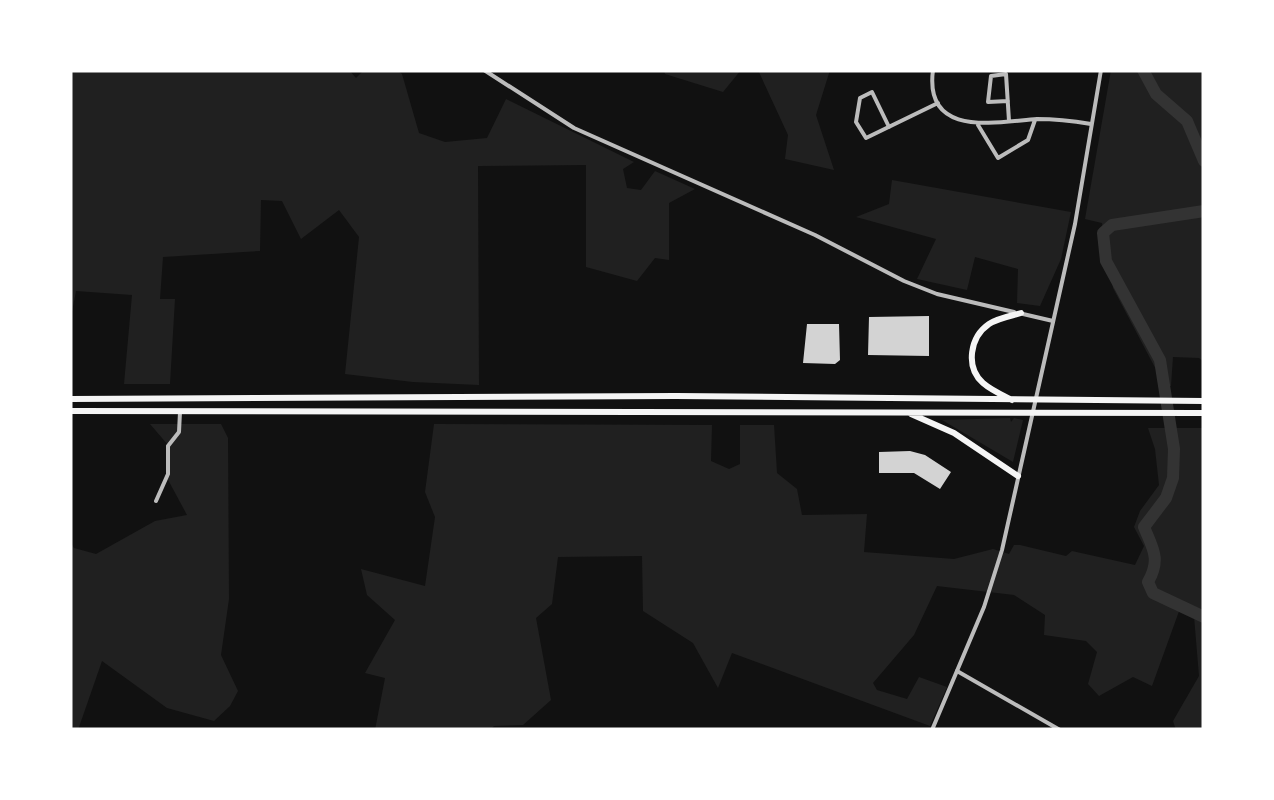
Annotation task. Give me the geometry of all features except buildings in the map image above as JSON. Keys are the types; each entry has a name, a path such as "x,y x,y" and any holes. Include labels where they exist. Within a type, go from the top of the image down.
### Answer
{"highway":[{"path":"1013,400 978,378 972,352 988,325 1021,314"},
{"path":"70,399 676,396 1200,401"},
{"path":"70,411 1202,413"},
{"path":"905,412 954,433 1018,476"}],"street":[{"path":"484,70 574,128 800,229 904,282 937,294 1053,321"},
{"path":"934,70 933,91 938,103 957,120 978,124 1026,120 1092,124"},
{"path":"932,730 984,607 1002,550 1075,224 1101,70"},
{"path":"1008,101 988,102 991,76 1006,74 1008,101 1009,121"},
{"path":"889,127 872,92 860,98 856,122 866,138 889,127 938,103"},
{"path":"978,124 998,158 1028,140 1036,120"},
{"path":"156,502 168,474 168,446 179,432 180,412"},
{"path":"957,671 1060,730"}],"shaded area":[{"path":"70,70 349,70 356,78 364,70 397,70 402,74 419,133 445,142 487,138 506,99 634,162 623,169 627,188 641,190 655,171 695,189 669,203 669,260 655,258 637,281 586,267 586,165 478,166 479,385 345,374 359,237 339,210 301,239 282,201 261,200 260,251 163,257 160,299 175,299 170,384 124,384 132,295 76,291 70,322"},
{"path":"664,70 741,70 723,92 665,74"},
{"path":"758,70 830,70 816,115 834,170 785,159 788,135"},
{"path":"1111,70 1204,70 1204,362 1199,358 1173,357 1171,386 1158,386 1160,377 1113,288 1102,223 1085,219"},
{"path":"892,180 1071,212 1061,259 1040,306 1017,303 1018,269 975,257 967,290 917,279 936,239 856,217 889,204"},
{"path":"1010,418 1011,422 1014,418 1023,420 1013,462 942,420"},
{"path":"150,424 221,424 228,438 229,599 221,655 238,691 230,706 214,721 167,708 102,661 78,730 70,730 70,541 74,548 96,554 155,521 187,515 166,476 168,445"},
{"path":"434,424 712,425 711,461 729,469 740,464 740,425 774,425 777,473 797,489 802,515 867,514 864,552 954,559 993,549 1009,554 1014,545 1020,545 1135,565 1144,546 1134,527 1140,511 1159,485 1148,428 1204,428 1204,730 1176,730 1173,721 1199,676 1194,616 1182,603 1152,686 1133,677 1099,696 1088,684 1097,652 1086,641 1044,635 1045,615 1014,595 937,586 914,635 873,683 877,690 907,699 919,677 947,687 930,726 732,653 718,688 693,643 643,611 642,556 558,557 552,604 536,618 551,700 523,725 494,726 490,730 375,730 385,678 365,673 395,620 367,595 361,569 425,586 435,517 425,492"}],"waterway":[{"path":"1143,70 1156,94 1187,121 1204,161"},
{"path":"1204,211 1112,225 1103,233 1106,261 1160,360 1174,449 1173,478 1166,498 1144,527 1155,560 1148,582 1153,593 1204,617"}]}
